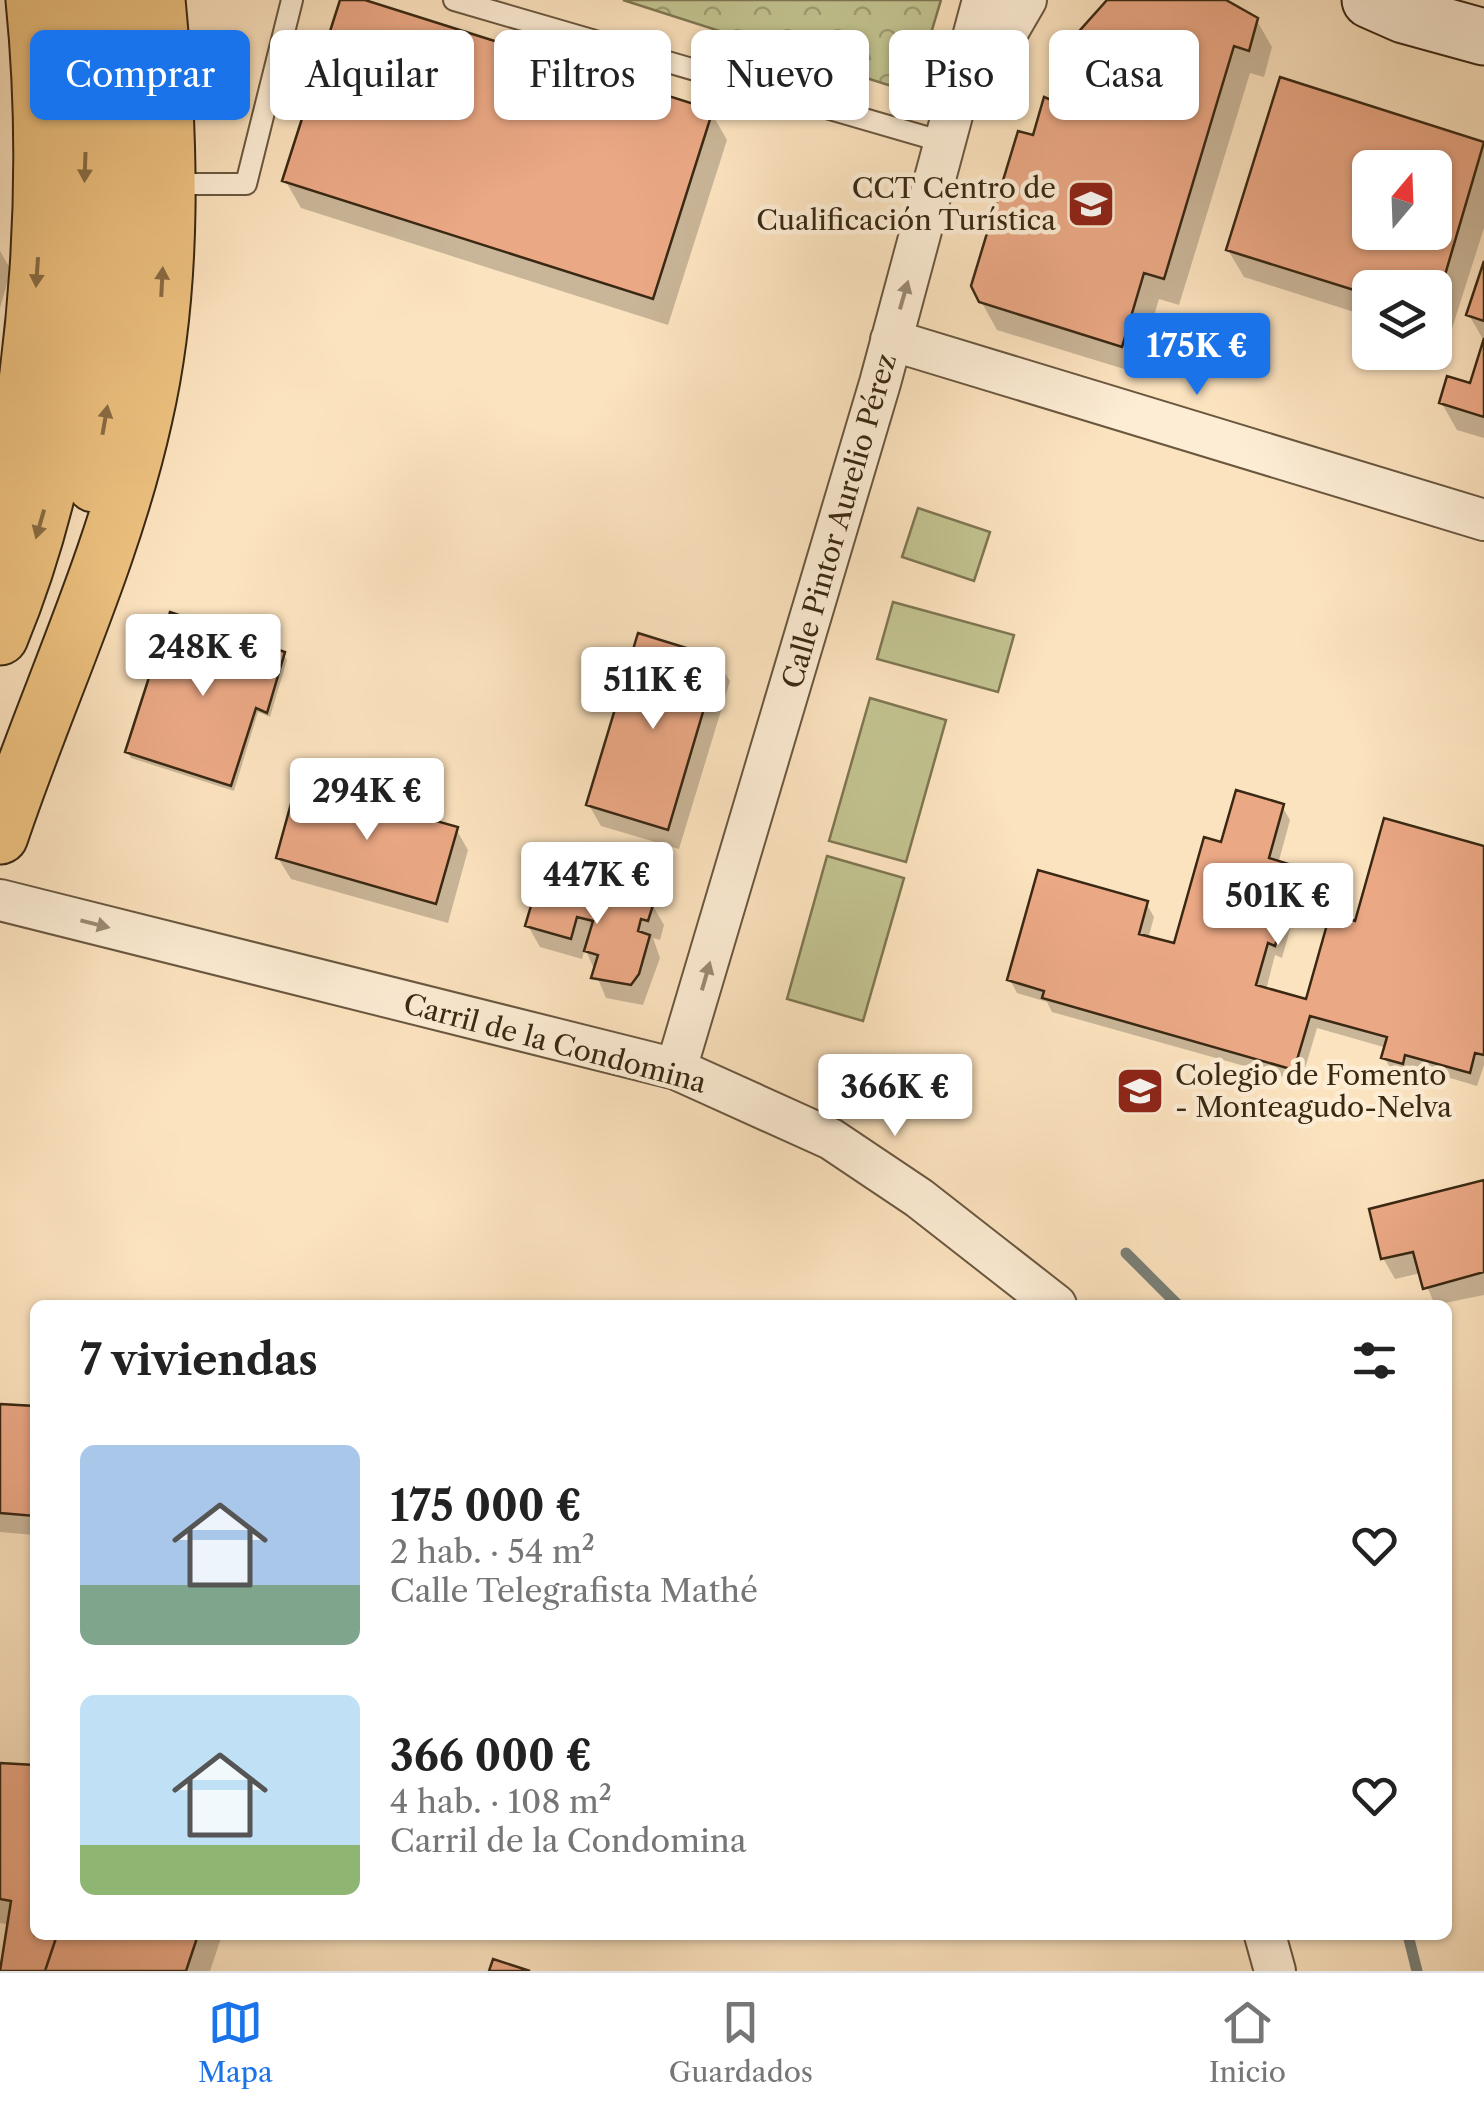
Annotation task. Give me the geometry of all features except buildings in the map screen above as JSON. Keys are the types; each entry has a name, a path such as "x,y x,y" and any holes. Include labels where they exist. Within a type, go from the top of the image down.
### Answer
{"main road":[{"path":"0,536 11,403 33,328 41,194 34,0"},
{"path":"0,636 41,523 74,344 86,146 77,0"},
{"path":"8,812 73,580 110,395 124,202 118,0"},
{"path":"8,812 105,555 145,415 162,292 166,184 157,0"},
{"path":"1370,0 1404,15 1484,37"}],"street":[{"name":"Calle Pintor Aurelio Pérez","path":"676,1069 892,340 983,0"},
{"name":"Calle Pintor Aurelio Pérez","path":"947,144 991,56 1026,0"},
{"path":"892,340 1484,520"},
{"name":"Carril de la Condomina","path":"0,900 676,1069 832,1139 919,1198 1050,1300"},
{"path":"1267,1940 1275,1971"}],"lane":[{"path":"166,184 246,184 292,0"},
{"path":"454,0 947,144"}],"green space":[{"path":"623,0 941,0 932,30 889,30 889,85 869,79 869,30 717,30"},
{"path":"918,508 990,532 974,581 902,557"},
{"path":"893,602 1014,635 998,692 877,659"},
{"path":"870,698 946,720 906,862 829,841"},
{"path":"827,856 904,878 863,1021 787,999"}],"waterway":[{"path":"1126,1253 1173,1300"},
{"path":"1409,1940 1417,1971"}],"place":[{"name":"CCT Centro de Cualificación Turística","path":"1091,204"},
{"name":"Colegio de Fomento - Monteagudo-Nelva","path":"1140,1091"}]}
